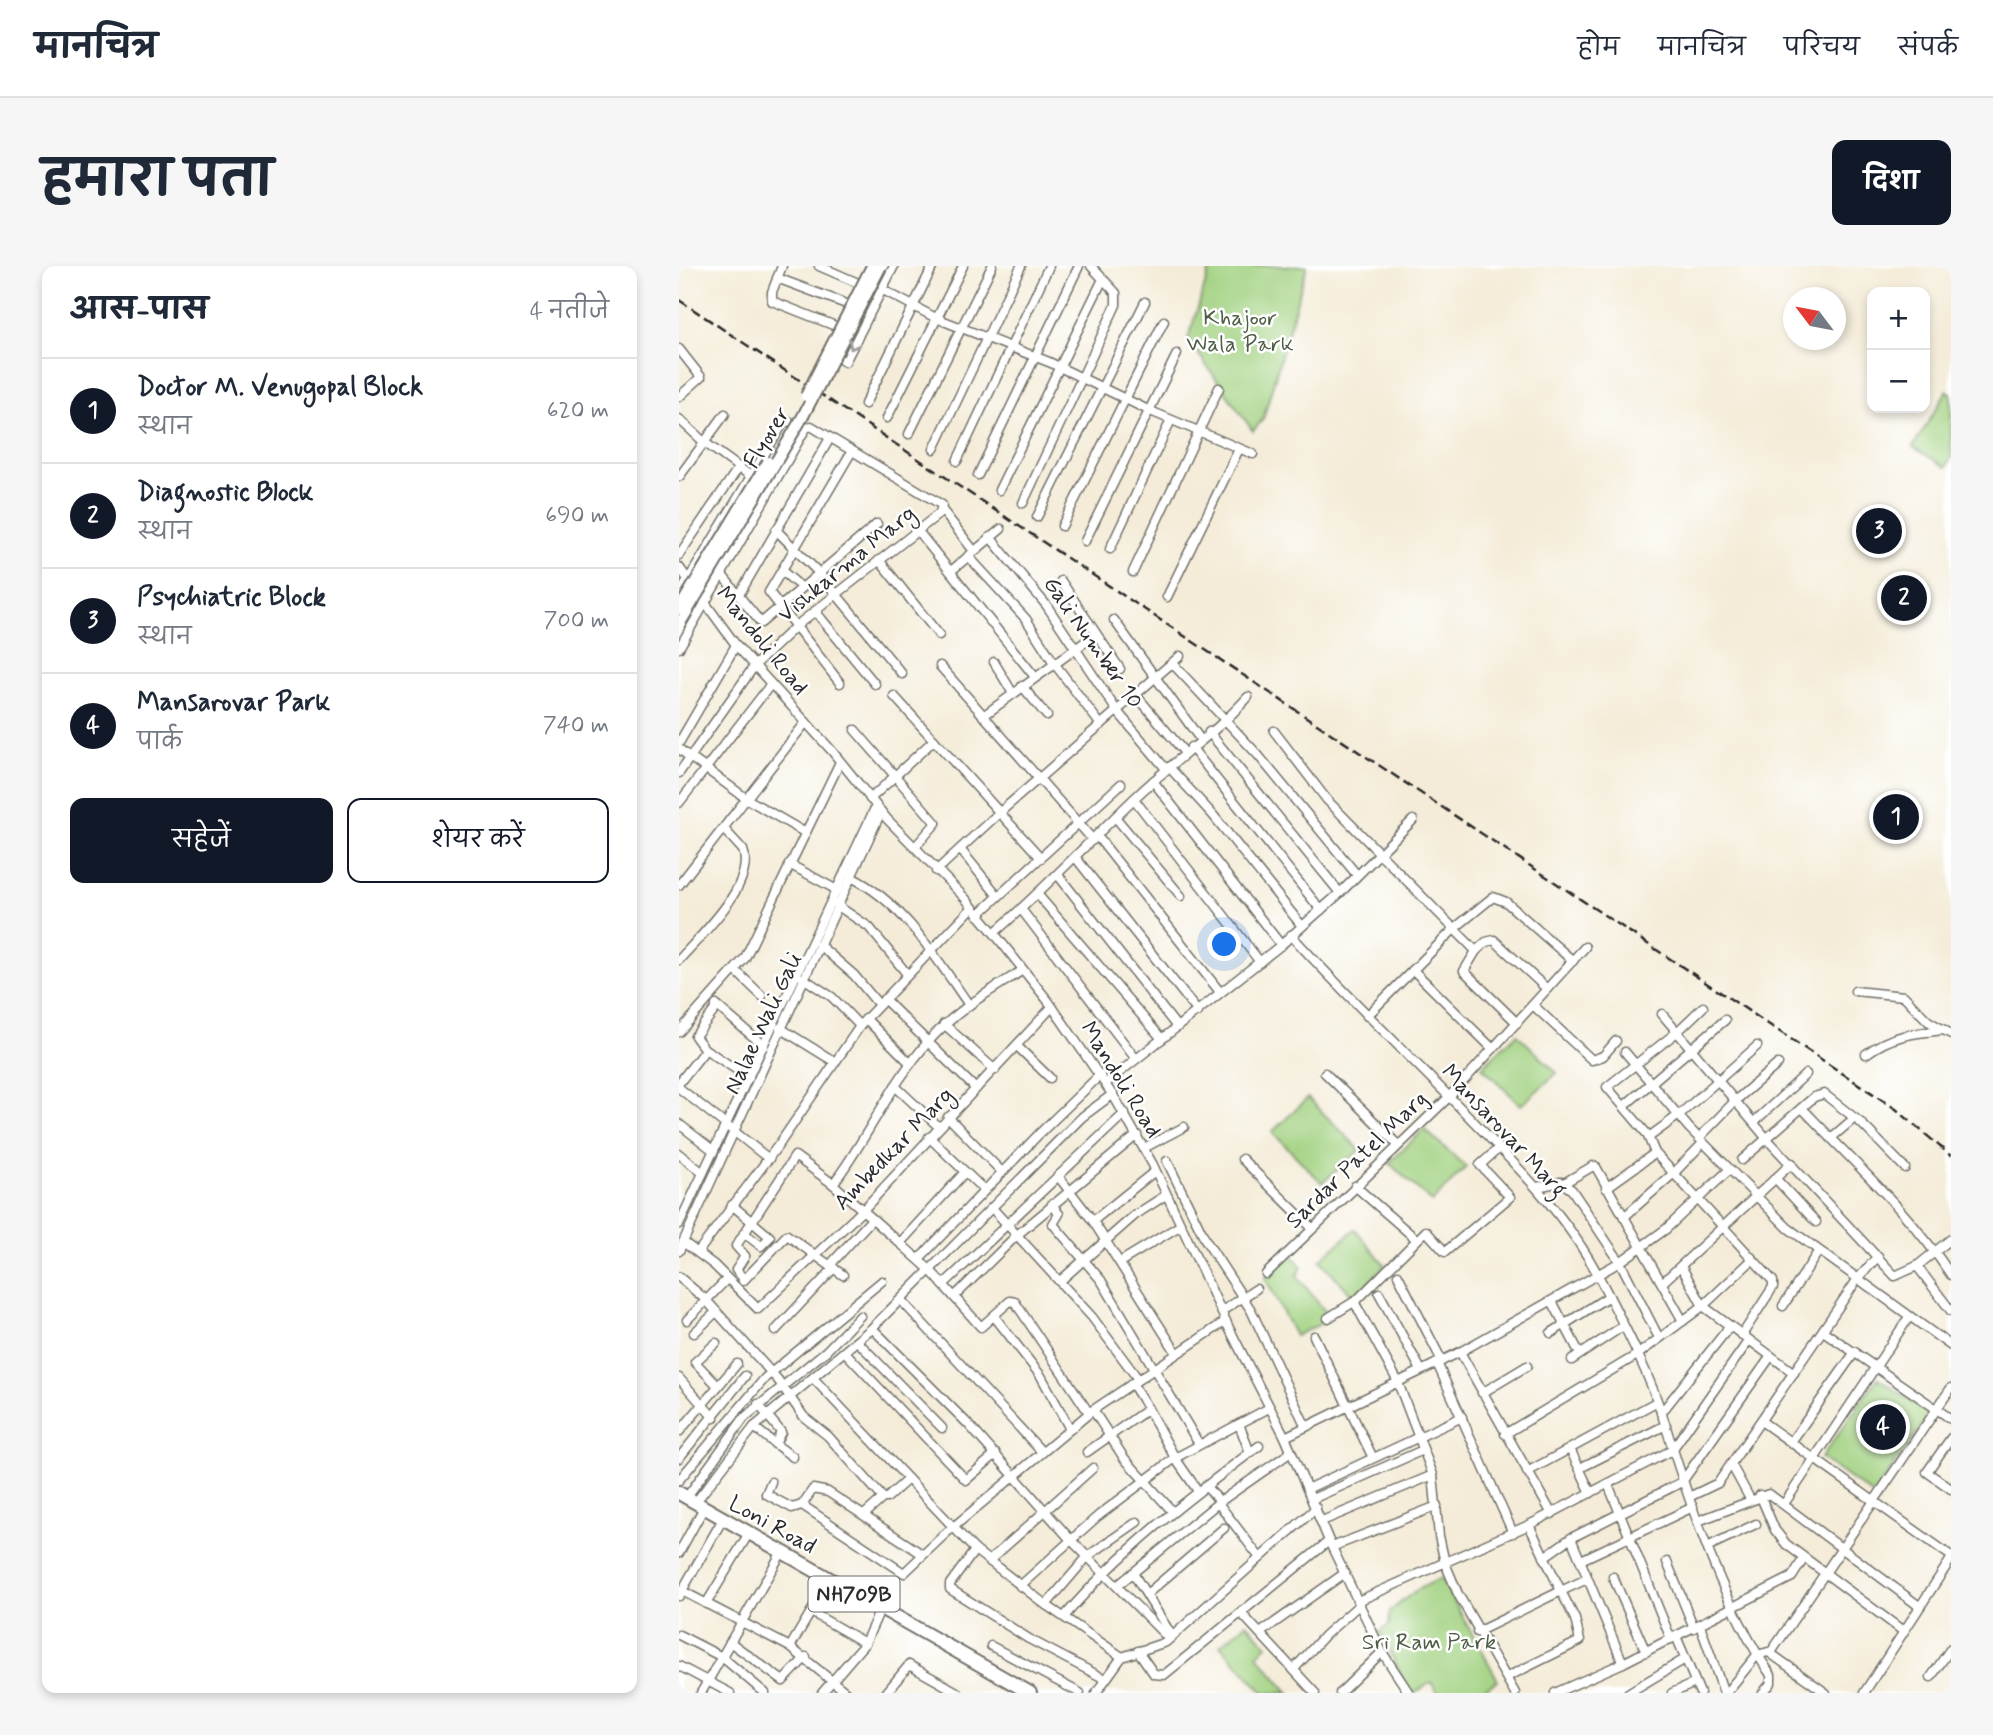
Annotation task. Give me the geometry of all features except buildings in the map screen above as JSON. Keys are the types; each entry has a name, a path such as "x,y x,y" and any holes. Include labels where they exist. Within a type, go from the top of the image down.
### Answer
{"highway":[{"name":"Loni Road","path":"688,1502 720,1524 877,1614 1015,1691 1030,1693"},
{"name":"Loni Road","path":"688,1502 1015,1691"}],"main road":[{"name":"Flyover","path":"679,609 796,415 879,266"},
{"name":"Flyover","path":"679,625 802,418 879,266"}],"street":[{"path":"782,266 772,292 774,302 838,327"},
{"path":"818,266 859,283"},
{"path":"867,266 825,352 845,362 894,266"},
{"path":"853,321 879,266"},
{"path":"865,404 933,266"},
{"path":"887,418 963,266"},
{"path":"909,433 992,266"},
{"path":"934,449 1021,266"},
{"path":"957,461 1049,266"},
{"path":"978,475 1079,266"},
{"path":"1023,503 1079,377 1116,306 1116,293 1091,266"},
{"path":"777,278 849,304"},
{"path":"999,489 1103,279"},
{"path":"883,290 959,329 1058,367 1148,410 1253,454"},
{"path":"1037,517 1145,302"},
{"path":"1062,526 1164,321"},
{"path":"679,349 701,377 679,397"},
{"path":"1085,541 1177,354"},
{"path":"1133,572 1196,431 1219,388"},
{"path":"679,477 725,414"},
{"path":"679,419 704,442 752,477"},
{"path":"1110,548 1171,420"},
{"path":"679,595 784,422 789,421 802,431"},
{"path":"679,648 802,431 811,426 852,451 769,592 840,683"},
{"path":"739,595 830,438"},
{"path":"1167,597 1239,449"},
{"name":"Vishkarma Marg","path":"679,773 755,665 796,626 942,510 941,503 852,451"},
{"path":"679,555 739,467"},
{"path":"701,559 714,555 766,477 725,552 723,573 761,623 877,524"},
{"path":"942,510 971,553 1027,619 1054,663 1101,725"},
{"path":"951,571 1001,529"},
{"path":"776,530 796,547 818,572 902,674"},
{"path":"917,530 1035,677"},
{"name":"Gali Number 10","path":"990,537 1016,566 1077,649 1117,711 1213,815 1302,926"},
{"path":"880,560 939,635"},
{"name":"Mandoli Road","path":"679,567 689,577 736,645 841,762 876,806 994,933 1052,1007 1113,1094 1156,1171 1226,1321 1285,1437 1330,1544 1382,1652 1409,1693"},
{"path":"782,571 801,587"},
{"path":"1062,581 1120,669"},
{"path":"815,611 875,684"},
{"path":"1114,621 1199,739"},
{"path":"983,716 1012,692 1095,634"},
{"path":"679,743 736,645"},
{"path":"936,871 1037,779 1180,656"},
{"path":"994,662 1012,692"},
{"path":"1172,663 1227,719 1357,875"},
{"path":"940,666 1037,779 1078,824 1095,838 1220,992"},
{"path":"679,803 771,684"},
{"path":"1022,686 1047,716"},
{"path":"1136,695 1188,750 1321,910"},
{"path":"894,696 1041,858"},
{"path":"994,933 1038,895 1153,781 1199,739 1227,719 1248,697"},
{"path":"679,885 806,722"},
{"path":"692,723 708,734"},
{"path":"855,730 897,775 936,823 915,847"},
{"path":"1274,731 1327,800 1476,951"},
{"path":"1209,732 1340,892"},
{"path":"679,1224 715,1151 729,1129 764,1046 835,904 837,890 876,806 897,775 934,740"},
{"path":"679,749 747,799 804,832"},
{"path":"679,1032 735,971 750,950 804,832 841,762"},
{"path":"1153,781 1281,945"},
{"path":"978,915 1121,784"},
{"path":"1134,799 1260,962"},
{"name":"Nalae Wali Gali","path":"681,1246 729,1129 780,1028 835,904 851,877 876,806"},
{"path":"1116,818 1181,896"},
{"path":"919,1259 1002,1172 1103,1079 1136,1059 1281,945 1413,820"},
{"path":"679,960 724,908 744,873 743,850 724,829"},
{"path":"960,849 998,896"},
{"path":"1076,858 1198,1012"},
{"path":"789,864 837,890"},
{"path":"1058,875 1177,1027"},
{"path":"851,877 885,898 931,951 969,1005"},
{"path":"1038,895 1162,1039"},
{"path":"1367,1016 1455,928 1487,900 1499,898 1573,961"},
{"path":"835,904 869,927 907,974"},
{"path":"698,1252 769,1159 863,1022 972,908"},
{"path":"1021,909 1136,1059"},
{"name":"Mansarovar Marg","path":"1291,935 1367,1016 1450,1096 1537,1187 1598,1274 1637,1355 1666,1425 1682,1482 1733,1608 1772,1679 1763,1693"},
{"path":"1517,1023 1464,971 1476,951 1486,942 1494,940 1547,989"},
{"path":"819,945 929,1040 976,1089"},
{"name":"Sardar Patel Marg","path":"1266,1274 1311,1227 1450,1096 1585,947"},
{"path":"833,1184 910,1063 929,1040 944,1024 969,1005 1023,970"},
{"path":"1413,970 1493,1049"},
{"path":"735,971 762,996"},
{"path":"803,978 832,997 910,1063"},
{"path":"1855,990 1904,996 1928,1021 1948,1032"},
{"path":"710,999 764,1046"},
{"path":"1533,1005 1591,1060 1603,1056 1616,1041"},
{"path":"717,1007 695,1036 705,1049 749,1078"},
{"name":"Ambedkar Marg","path":"736,1289 757,1309 863,1210 1052,1007"},
{"path":"1294,1669 1359,1602 1513,1533 1672,1450 1745,1338 1774,1285 1655,1153 1649,1137 1607,1087 1677,1032 1703,1007"},
{"path":"1662,1014 1768,1140 1897,1277 1917,1266 1951,1239"},
{"path":"679,1017 686,1025"},
{"path":"1624,1105 1725,1020"},
{"path":"944,1024 995,1070"},
{"path":"780,1028 835,1062"},
{"path":"1866,1054 1881,1043 1906,1034 1948,1032"},
{"path":"1017,1045 1050,1078"},
{"path":"1649,1137 1679,1115 1757,1046"},
{"path":"705,1049 679,1086 769,1159"},
{"path":"1625,1052 1701,1140 1756,1197 1818,1252 1951,1346"},
{"path":"1624,1217 1674,1173 1736,1100 1778,1064"},
{"path":"1325,1073 1398,1145"},
{"path":"1754,1122 1806,1074"},
{"path":"895,1086 939,1127"},
{"path":"688,1502 754,1427 857,1342 1088,1111 1113,1094"},
{"path":"1742,1160 1802,1108 1824,1094 1861,1124 1905,1168"},
{"path":"1802,1108 1899,1205 1951,1275"},
{"path":"943,1285 1125,1113"},
{"path":"949,1117 1002,1172"},
{"path":"1831,1138 1851,1121"},
{"path":"679,1124 715,1151"},
{"path":"1144,1148 1184,1127"},
{"path":"954,1297 1017,1234 1137,1135"},
{"path":"929,1137 984,1190"},
{"path":"1328,1318 1381,1278 1426,1231 1445,1252 1510,1197 1480,1165 1499,1148"},
{"path":"1606,1188 1655,1153"},
{"path":"679,1154 703,1174"},
{"path":"744,1279 736,1270 745,1256 735,1247 795,1156 833,1184 919,1259 981,1327 1010,1301 1015,1302 1143,1481 1173,1512"},
{"path":"1242,1159 1311,1227"},
{"path":"1167,1161 1206,1241 1265,1338 1306,1427"},
{"path":"1662,1283 1792,1163"},
{"path":"1537,1187 1564,1183 1594,1165 1683,1321"},
{"path":"1285,1437 1460,1352 1620,1262 1643,1247 1730,1170"},
{"path":"1093,1221 1156,1171"},
{"path":"900,1243 965,1172"},
{"path":"1058,1176 1093,1221 1176,1352"},
{"path":"1775,1178 1816,1222"},
{"path":"1564,1183 1572,1190 1620,1262 1660,1338"},
{"path":"1355,1186 1416,1239"},
{"path":"1060,1281 1105,1239 1166,1195"},
{"path":"679,1200 687,1205"},
{"path":"1052,1204 1059,1214 1052,1224 1085,1257 1155,1366 1199,1444"},
{"path":"732,1205 770,1237 761,1246 744,1233"},
{"path":"992,1208 1092,1317 1135,1381 1175,1458 1202,1489 1219,1502 1260,1558"},
{"path":"775,1331 872,1219"},
{"path":"1119,1262 1181,1225"},
{"path":"681,1246 698,1252 736,1289 787,1235 843,1275"},
{"path":"1783,1306 1818,1252"},
{"path":"1689,1497 1712,1488 1731,1464 1857,1280 1878,1256"},
{"path":"1505,1434 1637,1355 1703,1306 1752,1260"},
{"path":"1681,1266 1703,1306 1794,1373"},
{"path":"1917,1266 1951,1311"},
{"path":"1398,1275 1513,1533"},
{"path":"679,1277 706,1300 782,1385 804,1417 828,1436 883,1498"},
{"path":"687,1320 727,1279"},
{"path":"679,1480 746,1397 882,1281"},
{"path":"1222,1311 1241,1296 1256,1289"},
{"path":"1379,1293 1421,1370"},
{"path":"1551,1333 1609,1296"},
{"path":"901,1300 1042,1452"},
{"path":"1552,1301 1580,1354"},
{"path":"1357,1307 1398,1380 1433,1475 1445,1563 1477,1632 1515,1693"},
{"path":"694,1333 716,1312"},
{"path":"679,1553 688,1502 731,1434 758,1404 826,1351 860,1316"},
{"path":"995,1316 1041,1376 1070,1429"},
{"path":"1784,1504 1909,1317"},
{"path":"802,1504 901,1573 905,1573 953,1527 1091,1411 1226,1321"},
{"path":"1572,1360 1623,1325"},
{"path":"1661,1413 1730,1326"},
{"path":"872,1328 996,1454 1070,1539 1170,1637"},
{"path":"1822,1331 1951,1419"},
{"path":"1314,1336 1373,1458"},
{"path":"857,1342 942,1428"},
{"path":"716,1343 695,1362 718,1386"},
{"path":"845,1352 965,1479 969,1479 996,1454"},
{"path":"1460,1352 1552,1514"},
{"path":"1791,1442 1855,1352"},
{"path":"1544,1557 1571,1538 1682,1482 1770,1356"},
{"path":"679,1432 737,1364"},
{"path":"1482,1393 1527,1366"},
{"path":"679,1458 745,1376"},
{"path":"679,1378 701,1405 740,1444"},
{"path":"813,1378 975,1550 1046,1605 1122,1657"},
{"path":"1770,1653 1871,1501 1951,1388"},
{"path":"1527,1472 1656,1402"},
{"path":"758,1404 782,1433 775,1444"},
{"path":"1020,1586 1070,1539 1175,1458 1269,1408"},
{"path":"1087,1452 1109,1433 1148,1409"},
{"path":"1307,1489 1462,1417"},
{"path":"1761,1421 1951,1558 1864,1693"},
{"path":"1239,1424 1250,1453"},
{"path":"1580,1468 1666,1425"},
{"path":"754,1427 793,1457"},
{"path":"1951,1438 1927,1472 1951,1489"},
{"path":"1063,1617 1104,1573 1173,1512 1259,1446"},
{"path":"1570,1449 1591,1493"},
{"path":"1312,1499 1423,1450"},
{"path":"1942,1450 1951,1457"},
{"path":"1117,1586 1219,1502 1291,1452"},
{"path":"1731,1464 1750,1499"},
{"path":"989,1561 1093,1468"},
{"path":"1322,1521 1433,1475"},
{"path":"864,1516 908,1479"},
{"path":"771,1482 767,1495 792,1508 802,1504 815,1489 828,1492 922,1555"},
{"path":"1608,1484 1700,1693"},
{"path":"1698,1521 1760,1495 1769,1494 1840,1550 1919,1606"},
{"path":"1760,1495 1780,1537 1804,1558 1903,1631"},
{"path":"1138,1651 1154,1674 1164,1675 1330,1544 1437,1506"},
{"path":"1581,1560 1693,1507"},
{"path":"1096,1693 1122,1657 1162,1644 1316,1508"},
{"path":"1046,1605 1088,1556 1137,1522"},
{"path":"720,1524 680,1593 743,1620 790,1647 806,1657 848,1693"},
{"path":"1709,1546 1756,1524"},
{"path":"1507,1677 1581,1640 1529,1525"},
{"path":"1148,1593 1224,1528"},
{"path":"706,1604 746,1538"},
{"path":"1571,1538 1623,1663"},
{"path":"975,1550 950,1584 950,1589 1029,1639 1105,1679"},
{"path":"701,1693 779,1557"},
{"path":"1555,1693 1697,1627 1791,1577 1804,1558"},
{"path":"1667,1562 1725,1693 1757,1655 1770,1653 1826,1693"},
{"path":"1132,1573 1148,1593 1170,1637"},
{"path":"1260,1633 1345,1573"},
{"path":"1613,1577 1646,1652"},
{"path":"1477,1632 1587,1579"},
{"path":"790,1647 827,1585"},
{"path":"811,1612 865,1643"},
{"path":"822,1693 865,1643 877,1614"},
{"path":"1242,1614 1315,1693"},
{"path":"679,1635 722,1657 760,1691"},
{"path":"730,1642 783,1681 806,1657"},
{"path":"991,1646 1080,1693"},
{"path":"1931,1677 1951,1648"},
{"path":"1340,1693 1382,1652"},
{"path":"1628,1693 1685,1659"},
{"path":"884,1693 909,1665 957,1692"},
{"path":"679,1666 730,1693"},
{"path":"1352,1682 1355,1693"},
{"path":"1672,1693 1695,1683"}],"green space":[{"name":"Khajoor Wala Park","path":"1211,266 1307,266 1263,419 1253,431 1188,339"},
{"path":"1947,391 1951,393 1951,458 1946,467 1913,447"},
{"path":"1517,1034 1557,1073 1521,1105 1482,1067"},
{"path":"1308,1098 1360,1150 1322,1183 1272,1132"},
{"path":"1424,1129 1466,1167 1432,1202 1389,1163"},
{"path":"1355,1229 1385,1265 1355,1298 1320,1260"},
{"path":"1291,1253 1302,1267 1297,1276 1331,1319 1295,1336 1265,1278"},
{"path":"1878,1378 1930,1414 1873,1495 1821,1458"},
{"name":"Sri Ram Park","path":"1441,1578 1498,1680 1479,1693 1438,1693 1431,1682 1416,1693 1411,1693 1379,1632 1389,1625 1390,1611 1415,1591"},
{"path":"1247,1623 1267,1645 1257,1655 1289,1693 1264,1693 1220,1645"}],"railway":[{"path":"679,300 1896,1109 1951,1156"}],"place":[{"name":"Psychiatric Block","path":"1879,531"},
{"name":"Diagnostic Block","path":"1904,598"},
{"name":"Doctor M. Venugopal Block","path":"1896,817"},
{"name":"Mansarovar Park","path":"1883,1427"}]}
